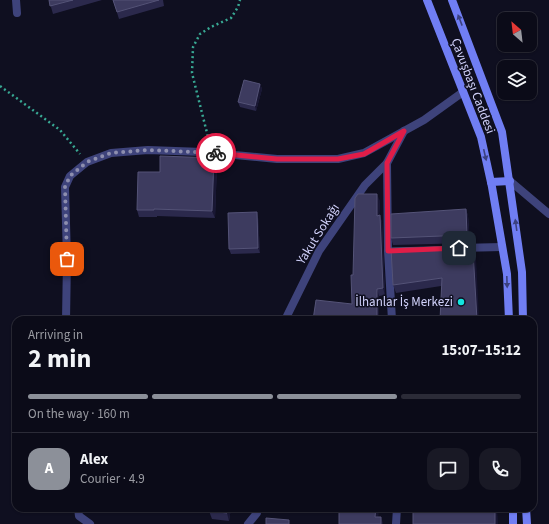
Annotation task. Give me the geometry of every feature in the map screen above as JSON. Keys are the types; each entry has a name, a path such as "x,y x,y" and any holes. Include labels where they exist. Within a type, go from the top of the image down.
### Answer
{"main road":[{"name":"Çavuşbaşı Caddesi","path":"427,0 481,137 491,182 507,274 509,316"},
{"name":"Çavuşbaşı Caddesi","path":"452,0 502,132 522,272 523,316"},
{"path":"491,182 510,181"},
{"path":"513,512 513,524"},
{"path":"526,512 527,524"}],"street":[{"path":"16,0 17,13"},
{"path":"66,316 67,259 65,187 70,176 87,162 111,153 148,150 212,152 277,159 338,159 364,154 424,120 463,92"},
{"path":"392,316 392,251 387,163 404,131"},
{"name":"Yakut Sokağı","path":"287,316 319,251 365,185 387,163"},
{"path":"510,181 549,214"},
{"path":"449,249 502,247"},
{"path":"78,512 79,516 90,524"},
{"path":"248,524 256,512"},
{"path":"396,524 397,512"}],"path":[{"path":"212,152 192,72 194,46 200,34 231,18 238,7 240,0"},
{"path":"0,86 60,130 87,162"}],"building":[{"path":"49,0 73,0 50,6"},
{"path":"113,0 159,0 117,12"},
{"path":"244,80 260,84 255,106 238,102"},
{"path":"160,156 214,158 212,211 154,209 137,210 138,172 160,172"},
{"path":"358,194 377,194 377,216 380,215 383,288 377,289 377,316 314,316 316,300 352,304 351,275 353,275 355,198"},
{"path":"466,209 467,235 391,238 391,214"},
{"path":"257,212 258,248 229,249 228,213"},
{"path":"468,246 468,250 473,250 477,316 440,316 442,278 393,285 391,248"},
{"path":"339,512 376,512 375,517 381,517 381,524 339,524"},
{"path":"413,512 495,512 495,524 413,524"},
{"path":"266,518 289,520 289,524 266,524"}],"way so far":[{"path":"67,259 65,187 70,176 87,162 111,153 148,150 216,153"}],"place":[{"name":"İlhanlar İş Merkezi","path":"461,302"}],"route":[{"path":"216,153 277,159 338,159 364,154 404,131 387,163 388,251 459,248"}]}
